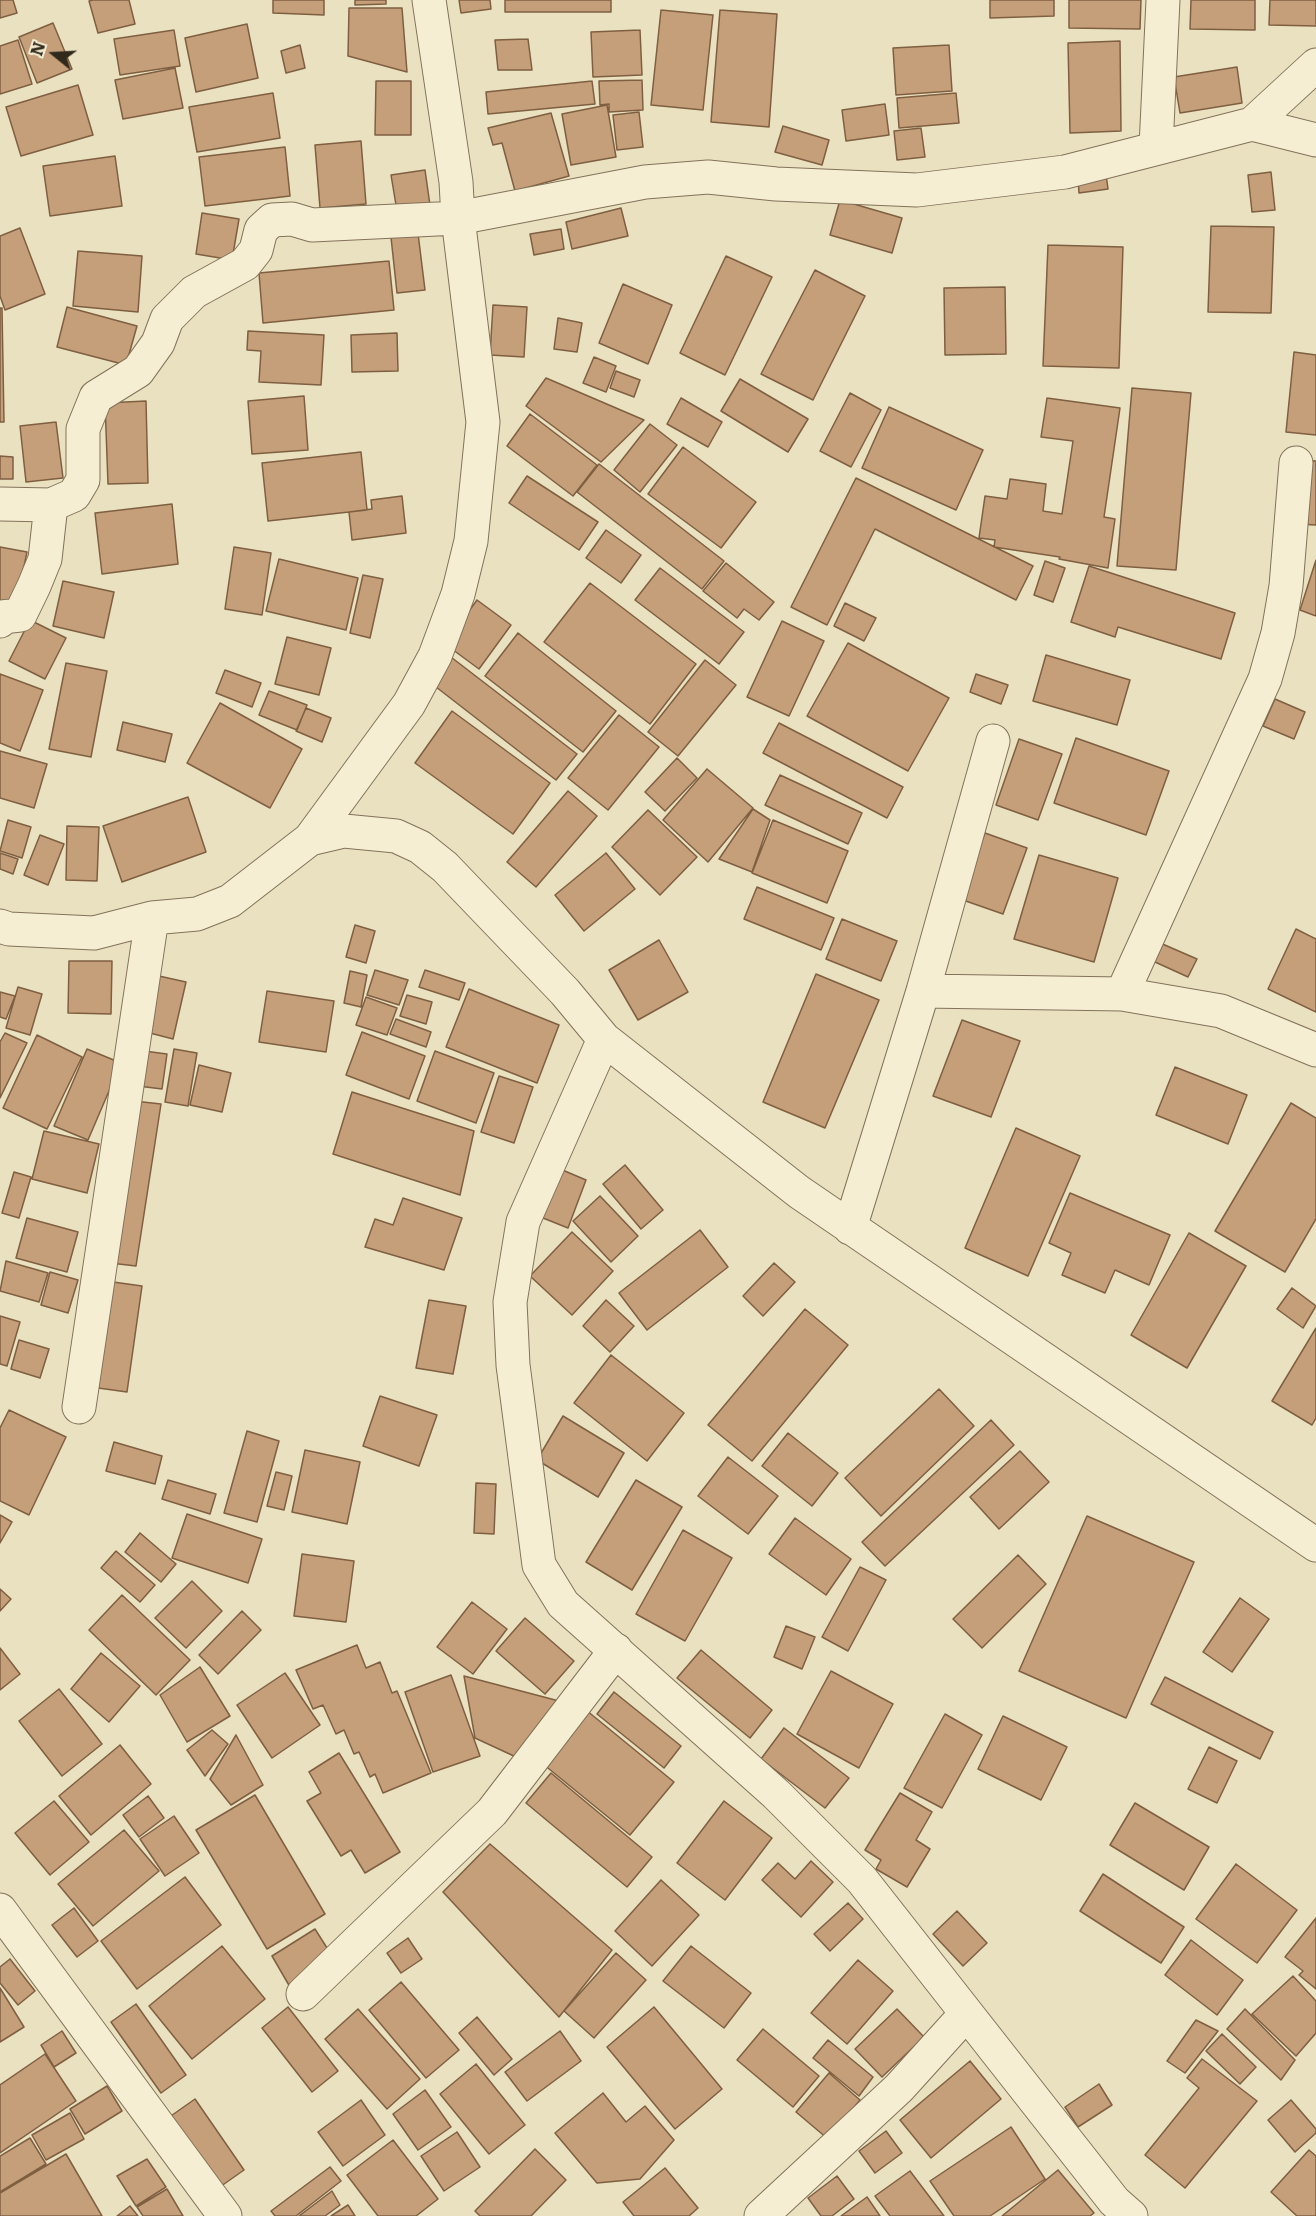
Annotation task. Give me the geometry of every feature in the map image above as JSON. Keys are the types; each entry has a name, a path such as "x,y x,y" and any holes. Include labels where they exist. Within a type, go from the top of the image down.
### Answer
{"street":[{"path":"0,926 9,929 94,933 152,918 197,914 230,901 310,839 409,704 435,656 458,594 471,541 483,422 458,218 456,182 429,0"},
{"path":"1156,147 1163,0"},
{"path":"1252,124 1316,65"},
{"path":"0,504 51,505 74,495 82,480 83,429 96,397 138,370 158,343 167,319 178,306 194,292 245,264 256,250 261,230 272,220 292,219 312,225 458,218 645,182 708,177 776,184 917,190 1065,172 1252,124 1316,140"},
{"path":"1122,994 1265,679 1278,633 1286,586 1296,463"},
{"path":"0,621 2,617 20,615 45,559 51,505"},
{"path":"850,1228 923,991 993,741"},
{"path":"310,839 344,831 369,832 396,837 420,847 453,875 565,992 604,1039 799,1192 1316,1545"},
{"path":"79,1407 152,918"},
{"path":"923,991 1122,994 1221,1011 1316,1050"},
{"path":"604,1039 523,1222 510,1302 513,1365 539,1565 563,1604 776,1794 862,1880 1114,2201 1131,2216"},
{"path":"303,1994 492,1812 616,1650"},
{"path":"0,1910 225,2216"},
{"path":"762,2216 899,2088 966,2014"}],"building":[{"path":"0,0 13,0 17,13 0,18"},
{"path":"129,0 135,24 98,33 89,1"},
{"path":"273,0 324,0 324,15 273,13"},
{"path":"355,0 386,0 386,4 355,5"},
{"path":"459,0 490,0 491,9 461,13"},
{"path":"505,0 611,0 611,12 505,12"},
{"path":"990,0 1054,0 1054,16 990,18"},
{"path":"1069,0 1141,0 1140,29 1069,28"},
{"path":"1191,0 1255,0 1255,30 1190,29"},
{"path":"1270,0 1316,0 1316,26 1269,25"},
{"path":"349,8 402,8 407,72 348,56"},
{"path":"661,10 713,15 703,110 651,105"},
{"path":"720,10 777,14 769,127 711,122"},
{"path":"53,23 72,69 37,83 19,37"},
{"path":"247,24 258,78 196,92 185,38"},
{"path":"174,30 180,66 120,75 114,39"},
{"path":"640,30 642,75 593,77 591,32"},
{"path":"528,39 532,70 498,70 495,40"},
{"path":"18,40 32,84 0,94 0,46"},
{"path":"1120,41 1121,131 1070,133 1068,43"},
{"path":"300,45 305,68 286,73 281,51"},
{"path":"949,45 952,91 896,95 893,48"},
{"path":"1237,67 1242,103 1180,113 1174,77"},
{"path":"175,68 183,108 123,119 115,80"},
{"path":"642,80 643,110 609,112 609,104 600,105 599,81"},
{"path":"376,81 411,81 411,135 375,135"},
{"path":"592,81 595,104 488,114 486,92"},
{"path":"78,85 93,135 21,156 6,107"},
{"path":"273,93 280,138 197,152 189,107"},
{"path":"956,93 959,123 899,128 897,98"},
{"path":"885,104 889,135 846,141 842,110"},
{"path":"607,105 616,157 571,165 562,114"},
{"path":"639,112 643,147 617,150 613,115"},
{"path":"551,113 569,176 515,191 502,143 493,145 488,128"},
{"path":"783,126 829,140 822,165 775,152"},
{"path":"921,128 925,157 897,160 894,131"},
{"path":"361,141 366,204 320,208 315,145"},
{"path":"285,147 290,196 205,206 199,157"},
{"path":"115,156 122,206 50,216 43,166"},
{"path":"425,170 431,212 398,217 391,175"},
{"path":"1271,172 1275,210 1252,212 1248,175"},
{"path":"1106,174 1108,189 1079,193 1078,178"},
{"path":"840,200 902,218 892,253 830,235"},
{"path":"621,208 628,236 572,249 566,222"},
{"path":"202,213 239,219 232,260 196,254"},
{"path":"417,225 425,290 397,293 390,228"},
{"path":"1211,226 1274,227 1271,313 1208,312"},
{"path":"20,228 45,294 5,310 0,296 0,236"},
{"path":"561,229 564,249 534,255 530,234"},
{"path":"1048,245 1123,247 1119,368 1043,366"},
{"path":"78,251 142,256 138,312 73,306"},
{"path":"726,256 772,277 725,375 680,353"},
{"path":"389,261 394,310 263,323 259,273"},
{"path":"815,270 865,296 813,400 761,374"},
{"path":"623,284 672,305 648,364 599,343"},
{"path":"1005,287 1006,354 945,355 944,288"},
{"path":"493,305 527,307 524,357 490,355"},
{"path":"67,307 137,326 126,365 57,347"},
{"path":"0,308 2,308 4,422 0,422"},
{"path":"558,318 582,323 577,352 554,349"},
{"path":"248,331 324,335 321,385 259,382 261,351 247,350"},
{"path":"397,333 398,371 352,372 351,335"},
{"path":"1294,352 1316,355 1316,435 1286,432"},
{"path":"594,357 616,366 606,392 583,383"},
{"path":"616,371 640,380 634,397 610,388"},
{"path":"546,378 644,420 601,462 526,406"},
{"path":"740,379 808,419 788,452 721,411"},
{"path":"1132,388 1191,393 1176,570 1117,566"},
{"path":"850,393 881,410 851,467 820,451"},
{"path":"304,396 308,450 252,454 248,401"},
{"path":"681,398 722,422 708,447 667,424"},
{"path":"1047,398 1120,408 1104,517 1115,519 1108,568 1059,559 1060,557 994,547 995,540 979,538 985,496 1007,499 1010,479 1046,484 1043,511 1062,514 1073,441 1041,437"},
{"path":"146,401 148,483 108,484 105,403"},
{"path":"889,407 983,450 956,510 862,468"},
{"path":"530,414 597,465 573,496 507,446"},
{"path":"56,422 63,478 26,482 20,426"},
{"path":"650,424 677,445 640,492 614,470"},
{"path":"683,447 756,502 721,548 648,494"},
{"path":"361,452 367,510 268,521 262,463"},
{"path":"0,456 13,457 13,479 0,479"},
{"path":"1303,460 1316,461 1316,525 1298,524"},
{"path":"599,464 724,561 702,589 577,492"},
{"path":"527,476 598,522 579,550 509,503"},
{"path":"856,478 1033,566 1016,600 875,529 827,625 791,607"},
{"path":"402,496 406,533 352,540 349,512 372,509 371,500"},
{"path":"172,504 178,564 102,574 95,513"},
{"path":"606,530 641,555 621,583 586,558"},
{"path":"0,547 27,552 15,610 0,606"},
{"path":"234,547 271,553 262,615 225,609"},
{"path":"279,559 358,578 346,630 266,611"},
{"path":"1316,560 1316,616 1300,610"},
{"path":"1045,561 1065,568 1053,602 1034,595"},
{"path":"726,563 774,602 759,620 744,609 737,618 703,591"},
{"path":"1089,566 1235,613 1221,659 1118,627 1115,637 1071,622"},
{"path":"660,568 744,632 719,664 635,600"},
{"path":"363,575 383,579 370,638 350,633"},
{"path":"63,581 114,592 104,638 53,626"},
{"path":"590,583 696,664 650,724 544,642"},
{"path":"477,600 511,625 479,669 445,644"},
{"path":"845,603 876,618 864,641 834,626"},
{"path":"30,620 66,638 45,679 9,661"},
{"path":"782,621 824,641 789,716 747,697"},
{"path":"518,633 616,711 583,752 485,676"},
{"path":"287,637 331,648 319,695 275,684"},
{"path":"848,643 949,698 908,771 807,716"},
{"path":"447,654 577,754 556,780 427,680"},
{"path":"1046,655 1130,680 1117,725 1033,701"},
{"path":"705,660 736,685 678,756 648,732"},
{"path":"66,663 107,671 91,757 49,749"},
{"path":"225,670 261,683 252,707 216,693"},
{"path":"0,674 43,690 20,751 0,743"},
{"path":"976,674 1008,685 1001,704 970,692"},
{"path":"269,691 307,705 297,730 259,715"},
{"path":"1275,699 1305,712 1294,739 1263,726"},
{"path":"220,703 302,749 270,808 187,763"},
{"path":"306,708 331,718 322,742 296,731"},
{"path":"452,711 550,783 513,834 415,763"},
{"path":"619,715 659,747 608,810 568,778"},
{"path":"123,722 172,734 165,762 117,750"},
{"path":"779,723 903,787 887,818 763,753"},
{"path":"1076,738 1169,771 1146,835 1054,803"},
{"path":"1019,739 1062,754 1038,820 996,805"},
{"path":"0,751 47,764 34,808 0,798"},
{"path":"677,758 697,778 665,811 645,792"},
{"path":"707,769 753,808 708,862 663,820"},
{"path":"780,775 862,813 848,844 765,805"},
{"path":"568,791 597,816 536,887 507,862"},
{"path":"188,797 206,852 122,882 103,826"},
{"path":"753,809 770,820 752,872 719,859"},
{"path":"648,810 697,857 660,895 612,847"},
{"path":"8,820 31,827 22,858 0,851"},
{"path":"773,820 848,851 827,903 752,873"},
{"path":"67,826 99,827 97,881 66,880"},
{"path":"985,833 1027,848 1003,914 960,899"},
{"path":"40,835 64,844 48,885 24,875"},
{"path":"0,853 18,859 13,874 0,869"},
{"path":"606,853 635,889 584,931 555,895"},
{"path":"1039,855 1118,878 1094,962 1014,939"},
{"path":"757,887 834,918 821,950 744,919"},
{"path":"842,919 897,941 881,981 826,959"},
{"path":"355,925 375,931 366,963 346,957"},
{"path":"1296,929 1316,939 1316,1012 1268,989"},
{"path":"1151,939 1197,959 1188,977 1144,957"},
{"path":"659,940 688,992 638,1020 609,970"},
{"path":"69,961 112,961 111,1014 68,1013"},
{"path":"375,970 408,980 399,1005 367,995"},
{"path":"425,970 465,983 459,1000 419,987"},
{"path":"350,971 367,975 361,1007 344,1003"},
{"path":"816,974 879,1000 825,1128 763,1102"},
{"path":"159,976 186,982 173,1039 146,1032"},
{"path":"18,987 42,994 30,1035 6,1028"},
{"path":"469,989 559,1025 537,1083 446,1047"},
{"path":"267,991 334,1001 326,1052 259,1042"},
{"path":"0,992 15,996 6,1019 0,1017"},
{"path":"407,995 432,1002 426,1024 400,1016"},
{"path":"366,997 397,1008 387,1035 356,1025"},
{"path":"396,1019 431,1032 426,1047 390,1034"},
{"path":"962,1020 1020,1041 991,1117 933,1096"},
{"path":"362,1032 425,1056 409,1099 346,1075"},
{"path":"5,1033 27,1043 0,1098 0,1042"},
{"path":"37,1035 82,1057 47,1129 3,1108"},
{"path":"87,1049 121,1063 88,1140 54,1126"},
{"path":"174,1049 197,1053 188,1106 165,1102"},
{"path":"144,1051 167,1054 162,1089 138,1086"},
{"path":"435,1051 494,1073 476,1123 417,1101"},
{"path":"199,1065 231,1073 222,1112 190,1105"},
{"path":"1175,1067 1247,1095 1228,1144 1156,1115"},
{"path":"499,1076 533,1087 514,1143 481,1132"},
{"path":"352,1092 474,1131 460,1195 333,1154"},
{"path":"134,1101 161,1104 136,1266 110,1263"},
{"path":"1291,1103 1316,1118 1316,1219 1285,1272 1215,1231"},
{"path":"1016,1128 1080,1156 1028,1276 965,1248"},
{"path":"44,1131 99,1144 87,1193 32,1179"},
{"path":"625,1165 663,1210 641,1229 603,1184"},
{"path":"553,1166 586,1180 568,1228 533,1214"},
{"path":"14,1172 31,1177 19,1218 2,1213"},
{"path":"1070,1193 1170,1235 1149,1285 1115,1270 1105,1293 1062,1275 1071,1253 1049,1243"},
{"path":"600,1196 638,1236 611,1262 573,1221"},
{"path":"403,1198 462,1218 444,1270 365,1247 375,1219 393,1225"},
{"path":"27,1218 78,1232 67,1272 16,1258"},
{"path":"700,1230 728,1267 647,1330 619,1293"},
{"path":"572,1232 613,1271 572,1315 530,1276"},
{"path":"1189,1233 1246,1266 1187,1368 1131,1335"},
{"path":"6,1261 48,1273 39,1302 0,1291"},
{"path":"774,1263 795,1282 763,1316 743,1296"},
{"path":"50,1272 78,1280 68,1313 41,1305"},
{"path":"106,1281 142,1286 127,1392 91,1387"},
{"path":"1292,1288 1316,1306 1303,1328 1277,1309"},
{"path":"429,1300 466,1306 453,1374 416,1368"},
{"path":"606,1300 634,1326 610,1352 583,1326"},
{"path":"805,1309 848,1345 752,1461 708,1425"},
{"path":"0,1316 20,1322 7,1366 0,1364"},
{"path":"1316,1328 1316,1418 1312,1425 1272,1401"},
{"path":"19,1340 49,1349 40,1378 11,1369"},
{"path":"611,1355 684,1413 647,1461 574,1403"},
{"path":"939,1389 974,1426 881,1516 845,1478"},
{"path":"380,1396 437,1415 419,1466 363,1446"},
{"path":"9,1410 66,1437 29,1515 0,1501 0,1428"},
{"path":"563,1416 624,1453 598,1497 537,1460"},
{"path":"991,1420 1014,1445 885,1566 862,1542"},
{"path":"247,1431 279,1441 257,1522 224,1513"},
{"path":"788,1433 838,1473 812,1506 762,1466"},
{"path":"114,1442 162,1456 155,1484 106,1471"},
{"path":"305,1450 360,1462 347,1524 292,1512"},
{"path":"1020,1451 1049,1482 999,1529 970,1497"},
{"path":"728,1457 778,1496 748,1534 698,1496"},
{"path":"276,1472 292,1476 284,1510 267,1506"},
{"path":"168,1480 216,1494 210,1514 162,1499"},
{"path":"636,1480 682,1507 632,1590 586,1562"},
{"path":"476,1483 496,1484 494,1534 474,1533"},
{"path":"187,1514 262,1539 248,1583 172,1558"},
{"path":"0,1515 12,1522 0,1543"},
{"path":"1087,1516 1194,1562 1126,1718 1019,1671"},
{"path":"795,1518 851,1559 826,1595 769,1554"},
{"path":"683,1530 732,1558 685,1641 636,1614"},
{"path":"140,1533 176,1564 161,1582 125,1552"},
{"path":"116,1551 155,1585 140,1602 101,1568"},
{"path":"302,1554 354,1561 346,1622 294,1616"},
{"path":"1018,1555 1046,1584 982,1648 953,1619"},
{"path":"860,1567 886,1580 848,1651 822,1637"},
{"path":"192,1581 222,1611 186,1648 155,1618"},
{"path":"0,1589 11,1599 0,1611"},
{"path":"122,1595 190,1660 156,1695 89,1630"},
{"path":"1240,1598 1269,1619 1232,1672 1203,1652"},
{"path":"472,1602 507,1629 473,1674 437,1647"},
{"path":"242,1611 261,1630 218,1674 199,1655"},
{"path":"525,1618 574,1661 545,1694 496,1651"},
{"path":"786,1626 815,1637 802,1669 774,1657"},
{"path":"357,1645 366,1668 380,1662 392,1693 397,1691 431,1773 383,1793 375,1774 370,1777 359,1752 354,1754 344,1730 336,1734 323,1705 313,1709 296,1670"},
{"path":"0,1648 20,1674 0,1690"},
{"path":"701,1650 772,1710 750,1738 677,1678"},
{"path":"101,1653 140,1686 109,1722 71,1689"},
{"path":"200,1667 230,1716 187,1742 160,1695"},
{"path":"831,1671 893,1704 859,1768 797,1734"},
{"path":"285,1673 320,1725 272,1758 237,1705"},
{"path":"451,1675 480,1756 433,1772 405,1692"},
{"path":"464,1676 559,1701 516,1757 475,1738"},
{"path":"1165,1677 1273,1732 1260,1759 1151,1704"},
{"path":"59,1689 102,1744 62,1776 19,1721"},
{"path":"614,1692 681,1746 664,1768 597,1714"},
{"path":"586,1710 674,1782 630,1835 543,1764"},
{"path":"945,1714 982,1735 942,1808 904,1788"},
{"path":"1003,1716 1067,1747 1041,1800 978,1769"},
{"path":"784,1728 849,1778 825,1808 761,1759"},
{"path":"212,1730 228,1744 205,1776 187,1750"},
{"path":"236,1735 263,1785 231,1805 210,1779"},
{"path":"120,1745 151,1784 91,1835 59,1796"},
{"path":"1209,1747 1237,1761 1217,1803 1188,1789"},
{"path":"339,1753 400,1852 365,1873 351,1850 341,1856 307,1801 321,1793 309,1772"},
{"path":"551,1773 652,1857 627,1887 526,1803"},
{"path":"900,1793 932,1812 916,1840 930,1849 907,1887 876,1869 881,1860 865,1850"},
{"path":"255,1795 325,1914 267,1949 196,1830"},
{"path":"148,1796 164,1818 139,1837 123,1815"},
{"path":"54,1801 89,1842 50,1875 15,1833"},
{"path":"724,1801 772,1838 725,1900 677,1863"},
{"path":"1135,1803 1209,1847 1184,1890 1110,1845"},
{"path":"174,1816 199,1853 165,1876 140,1839"},
{"path":"124,1830 159,1871 93,1926 58,1884"},
{"path":"490,1844 612,1950 559,2017 443,1892"},
{"path":"811,1861 833,1882 801,1917 762,1880 778,1863 795,1879"},
{"path":"1236,1864 1297,1910 1257,1963 1196,1919"},
{"path":"1103,1874 1184,1927 1161,1963 1080,1911"},
{"path":"185,1877 221,1925 137,1989 101,1941"},
{"path":"661,1880 699,1915 652,1966 615,1931"},
{"path":"848,1903 863,1919 830,1951 814,1934"},
{"path":"74,1908 98,1941 77,1957 52,1925"},
{"path":"957,1911 987,1943 963,1966 933,1934"},
{"path":"1316,1918 1316,1989 1299,1975 1303,1971 1285,1957"},
{"path":"315,1929 334,1959 290,1987 272,1956"},
{"path":"408,1938 422,1959 401,1973 387,1953"},
{"path":"1191,1940 1243,1980 1217,2015 1165,1975"},
{"path":"222,1946 265,1999 192,2059 149,2006"},
{"path":"691,1946 751,1993 724,2028 663,1981"},
{"path":"616,1953 646,1980 594,2038 564,2011"},
{"path":"10,1959 35,1991 18,2005 0,1983 0,1967"},
{"path":"858,1960 893,1991 847,2044 811,2013"},
{"path":"1293,1976 1316,2001 1316,2033 1296,2056 1252,2014"},
{"path":"401,1982 459,2050 426,2078 369,2010"},
{"path":"0,1988 24,2027 0,2042"},
{"path":"136,2004 186,2075 161,2093 111,2022"},
{"path":"288,2007 338,2071 312,2092 262,2028"},
{"path":"654,2007 722,2089 675,2129 607,2047"},
{"path":"358,2009 420,2079 387,2109 325,2039"},
{"path":"897,2009 924,2037 882,2077 855,2049"},
{"path":"1245,2009 1295,2060 1281,2080 1227,2029"},
{"path":"477,2017 512,2059 494,2075 459,2033"},
{"path":"1196,2020 1218,2031 1185,2073 1167,2061"},
{"path":"763,2029 819,2076 793,2107 737,2060"},
{"path":"62,2031 76,2053 54,2067 41,2045"},
{"path":"560,2031 581,2061 527,2101 505,2072"},
{"path":"1222,2034 1256,2067 1240,2084 1206,2051"},
{"path":"828,2040 873,2077 859,2096 813,2058"},
{"path":"45,2054 76,2101 0,2153 0,2085"},
{"path":"1202,2059 1257,2101 1185,2188 1145,2155 1199,2088 1187,2078"},
{"path":"970,2061 1001,2099 931,2158 900,2120"},
{"path":"476,2064 525,2125 489,2154 440,2094"},
{"path":"829,2073 860,2100 828,2139 796,2112"},
{"path":"1099,2084 1112,2105 1078,2127 1065,2107"},
{"path":"107,2086 122,2111 85,2134 70,2109"},
{"path":"425,2090 451,2127 418,2150 393,2114"},
{"path":"603,2093 626,2122 645,2106 674,2140 640,2179 597,2183 555,2133"},
{"path":"195,2099 244,2170 217,2189 168,2118"},
{"path":"361,2100 385,2135 343,2166 318,2132"},
{"path":"1291,2100 1316,2129 1316,2133 1295,2152 1268,2120"},
{"path":"70,2113 84,2139 46,2160 32,2135"},
{"path":"1011,2127 1045,2179 990,2216 954,2216 930,2181"},
{"path":"886,2131 902,2153 875,2173 859,2151"},
{"path":"457,2132 480,2167 444,2191 421,2156"},
{"path":"30,2138 46,2164 0,2192 0,2156"},
{"path":"393,2140 438,2199 416,2216 378,2216 347,2175"},
{"path":"535,2149 566,2180 531,2216 480,2216 475,2211"},
{"path":"1309,2150 1316,2156 1316,2216 1297,2216 1271,2192"},
{"path":"66,2154 102,2216 0,2216 0,2193"},
{"path":"147,2159 166,2187 136,2206 117,2176"},
{"path":"330,2167 341,2181 296,2216 275,2216 271,2211"},
{"path":"665,2168 698,2208 689,2216 634,2216 623,2202"},
{"path":"1058,2170 1094,2213 1090,2216 1002,2216"},
{"path":"910,2171 944,2216 890,2216 875,2196"},
{"path":"837,2176 854,2199 832,2216 821,2216 808,2198"},
{"path":"167,2189 183,2216 143,2216 137,2207"},
{"path":"332,2191 340,2205 325,2216 299,2216"},
{"path":"867,2197 880,2216 841,2216"},
{"path":"348,2205 355,2216 331,2216"},
{"path":"130,2206 138,2216 117,2216"}]}
